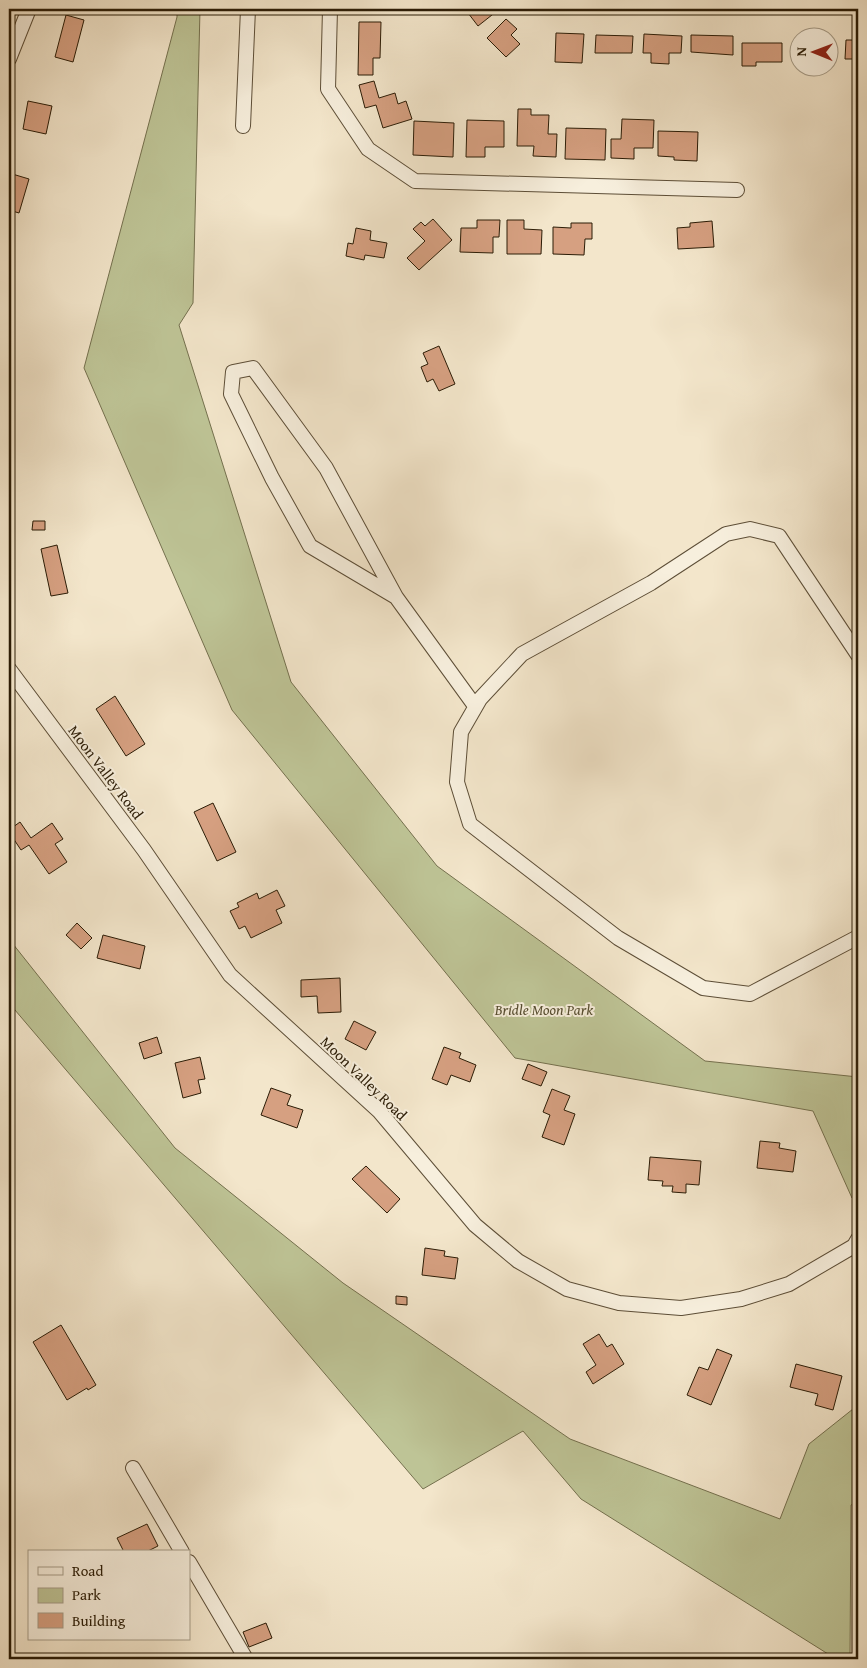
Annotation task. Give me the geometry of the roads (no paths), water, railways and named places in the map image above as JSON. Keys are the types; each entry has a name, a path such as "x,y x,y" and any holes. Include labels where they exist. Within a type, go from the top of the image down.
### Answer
{"street":[{"path":"9,59 29,9"},
{"path":"243,126 248,9"},
{"path":"330,9 328,89 368,149 415,181 737,190"},
{"path":"396,597 310,546 272,478 231,394 233,372 253,368 326,468 396,597 476,706"},
{"path":"858,655 779,536 750,529 726,534 651,583 522,654 480,699 460,732 457,782 470,824 618,938 703,988 750,994 858,937"},
{"name":"Moon Valley Road","path":"9,669 144,850 230,975 379,1111 475,1225 518,1261 567,1288 619,1303 681,1308 741,1299 789,1284 854,1246 858,1239"},
{"path":"133,1468 181,1550"},
{"path":"190,1564 246,1659"}],"park label":[{"name":"Bridle Moon Park","path":"544,1009"}]}
